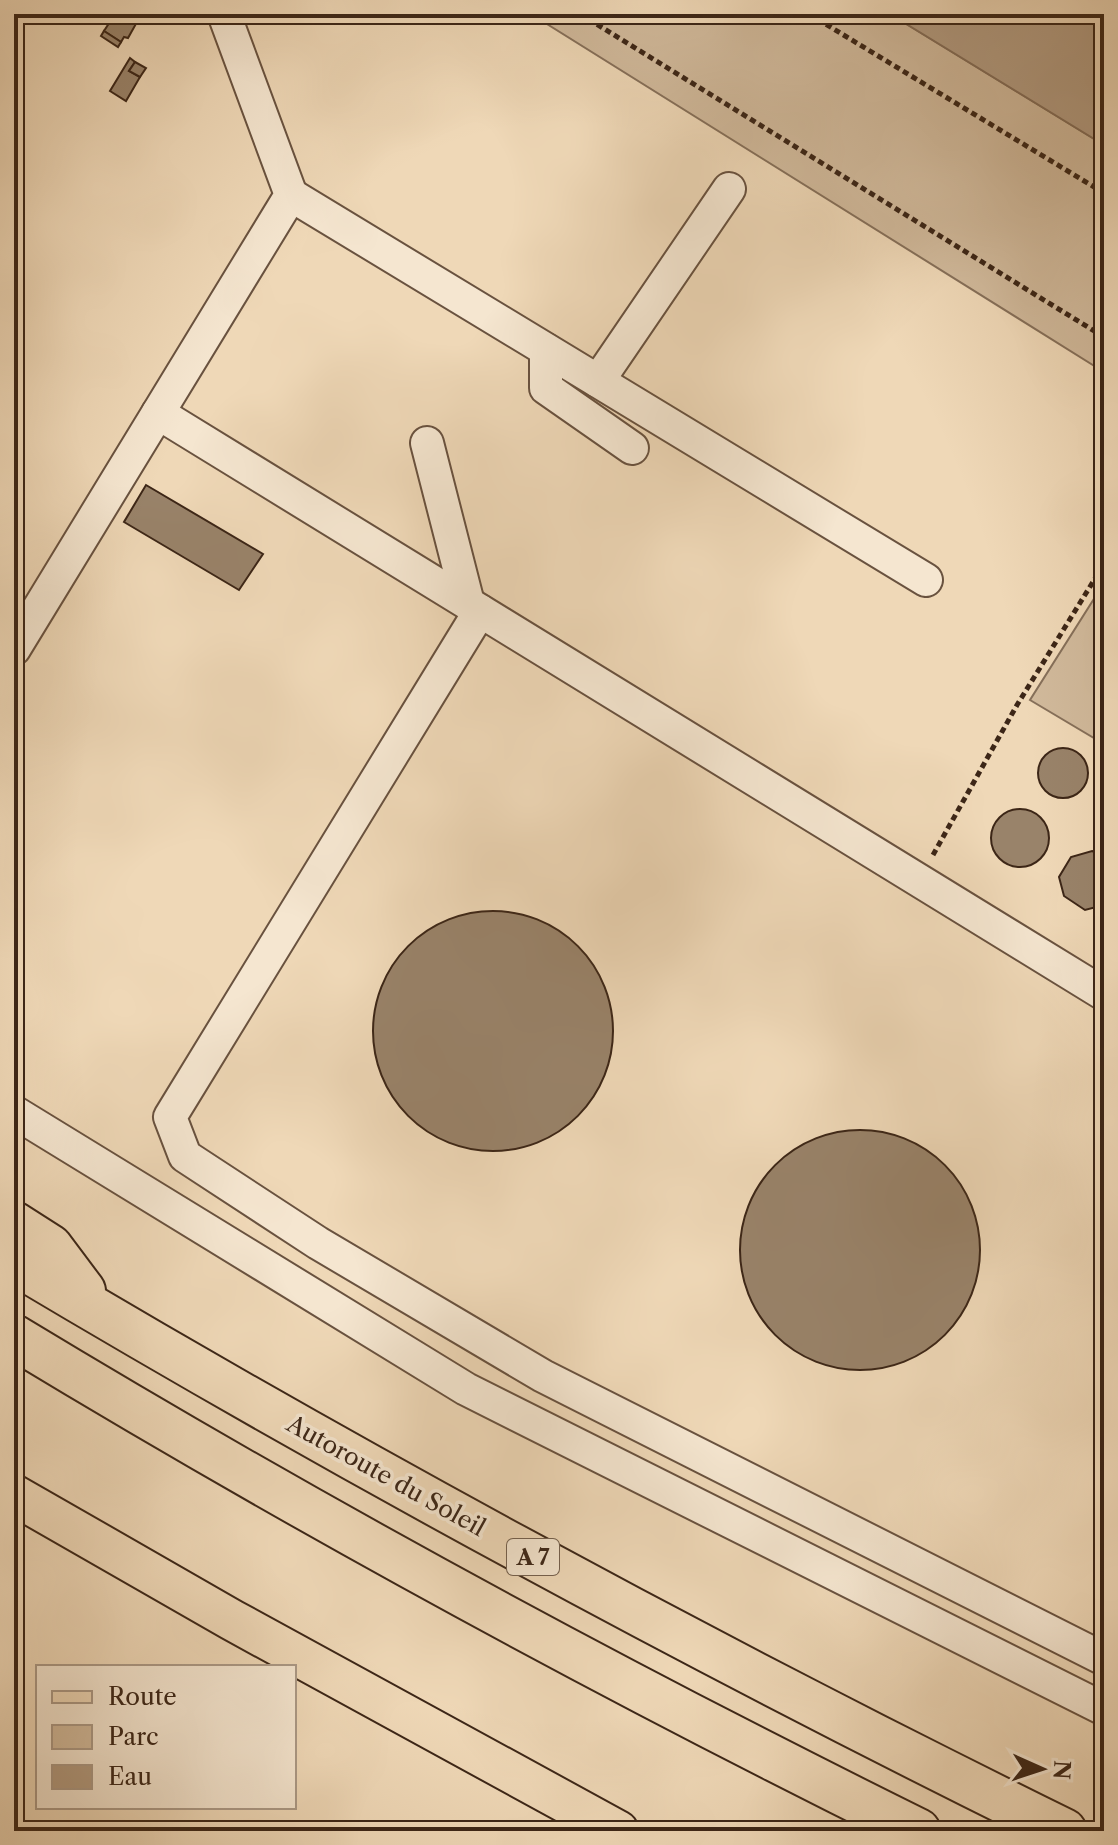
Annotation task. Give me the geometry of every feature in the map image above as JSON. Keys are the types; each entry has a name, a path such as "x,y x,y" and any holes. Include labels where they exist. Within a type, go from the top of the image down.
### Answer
{"highway":[{"path":"14,1224 50,1247 100,1313"},
{"name":"Autoroute du Soleil","path":"14,1262 594,1591 1064,1831"},
{"path":"14,1337 251,1475 493,1609 794,1770 918,1831"}],"main road":[{"path":"14,1495 232,1620 618,1831"}],"street":[{"path":"224,14 291,195 926,580"},
{"path":"598,381 729,189"},
{"path":"14,649 291,195"},
{"path":"546,350 546,388 632,448"},
{"path":"158,413 1104,994"},
{"path":"427,443 474,607 170,1117 185,1156 318,1243 543,1376 1104,1659"},
{"path":"14,1112 466,1389 1104,1709"}],"path":[{"path":"580,14 1104,337"},
{"path":"809,14 1104,193"},
{"path":"919,880 1017,705 1104,564"}],"green space":[{"path":"531,14 890,14 1104,145 1104,372"},
{"path":"1104,583 1104,744 1030,700"}],"water":[{"path":"890,14 1104,14 1104,145"}],"building":[{"path":"115,14 123,14 137,22 128,38 124,37 121,42 104,31"},
{"path":"104,31 121,42 118,47 101,36"},
{"path":"130,58 135,62 129,71 140,77 126,101 110,91"},
{"path":"135,62 146,68 140,77 129,71"},
{"path":"146,485 263,554 239,590 124,522"},
{"path":"1063,748 1081,755 1088,773 1081,791 1063,798 1045,791 1038,773 1045,755"},
{"path":"1020,809 1041,817 1049,838 1041,859 1020,867 999,859 991,838 999,817"},
{"path":"1092,851 1104,856 1104,905 1085,910 1064,896 1059,877 1071,857"},
{"path":"493,911 516,913 539,920 560,931 578,946 593,964 604,985 611,1008 611,1054 604,1077 593,1098 578,1116 560,1131 539,1142 516,1149 493,1151 470,1149 447,1142 426,1131 408,1116 393,1098 382,1077 375,1054 373,1031 375,1008 382,985 393,964 408,946 426,931 447,920 470,913"},
{"path":"860,1130 883,1132 906,1139 927,1150 945,1165 960,1183 971,1204 978,1227 978,1273 971,1296 960,1317 945,1335 927,1350 906,1361 883,1368 860,1370 837,1368 814,1361 793,1350 775,1335 760,1317 749,1296 742,1273 740,1250 742,1227 749,1204 760,1183 775,1165 793,1150 814,1139 837,1132"}]}
